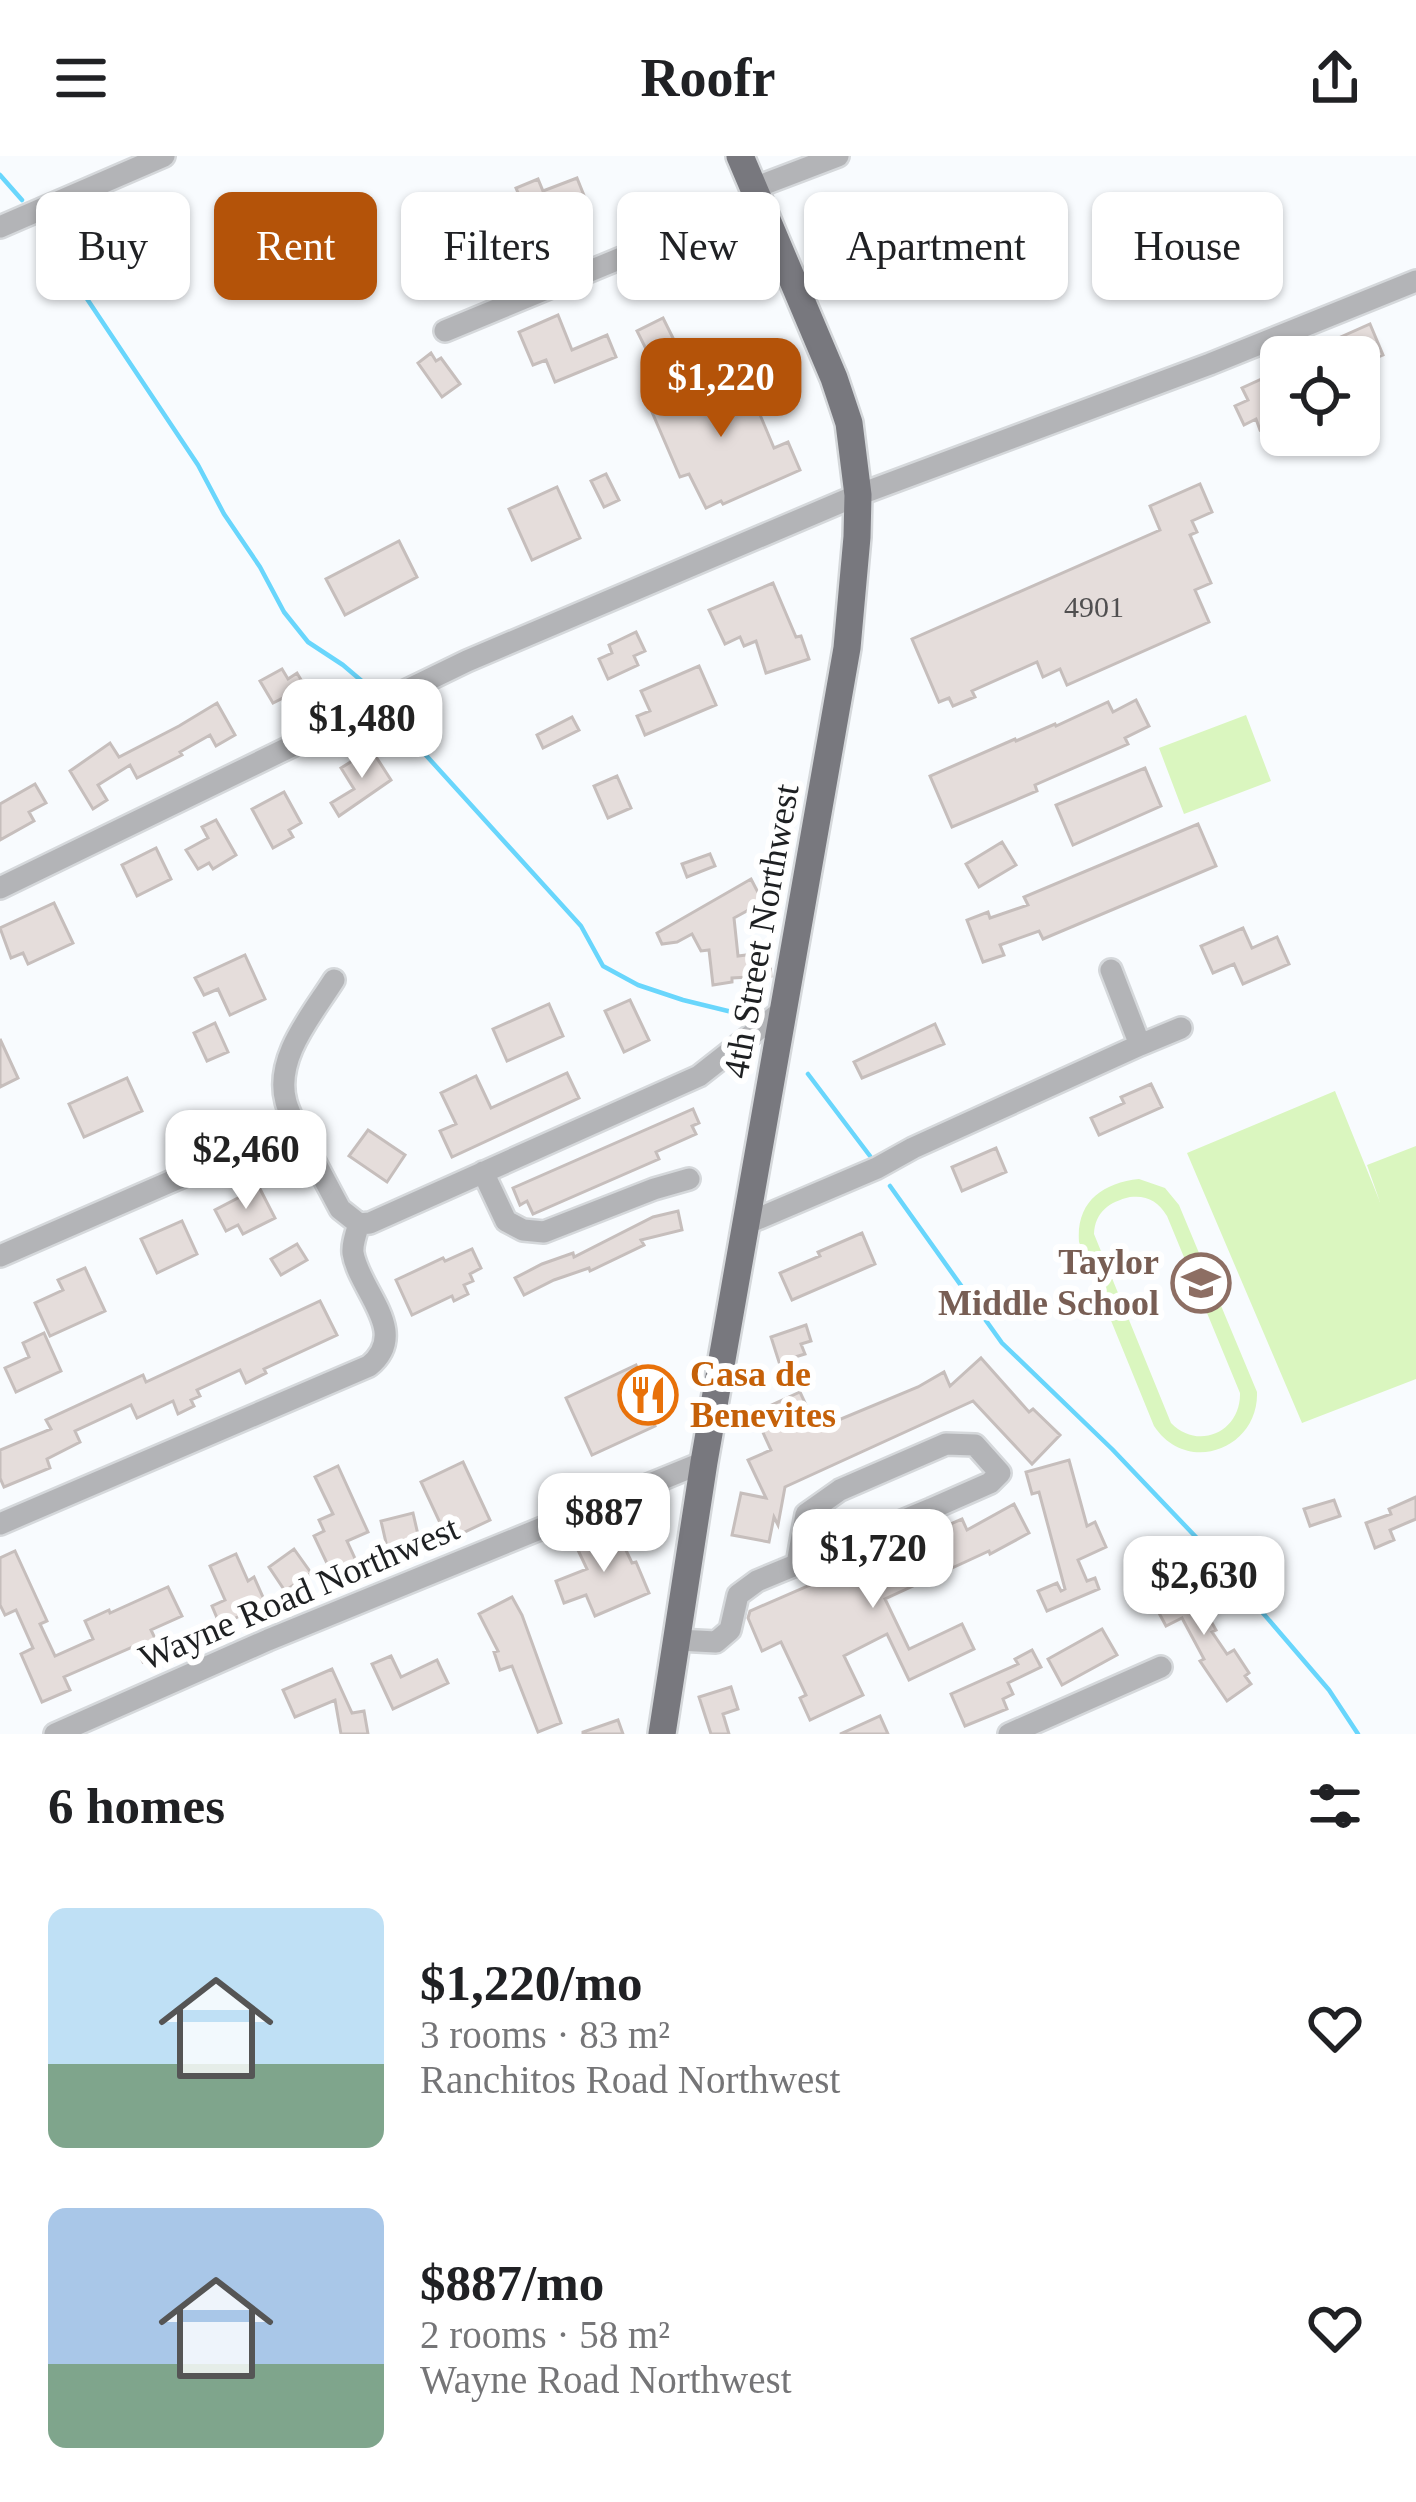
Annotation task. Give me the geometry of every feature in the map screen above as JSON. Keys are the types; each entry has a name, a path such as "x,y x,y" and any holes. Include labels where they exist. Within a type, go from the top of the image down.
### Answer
{"main road":[{"name":"4th Street Northwest","path":"740,156 756,192"},
{"name":"4th Street Northwest","path":"662,1734 855,583 858,495 849,423 780,249"}],"street":[{"path":"0,227 164,156"},
{"path":"761,192 838,156"},
{"path":"445,332 617,256"},
{"path":"0,889 438,674 858,495 1210,364 1416,281"},
{"path":"1111,970 1140,1045"},
{"path":"334,980 293,1044 283,1076 286,1103 314,1160 340,1209 359,1225"},
{"path":"359,1225 699,1076 783,1010"},
{"path":"748,1223 1181,1028"},
{"path":"0,1256 255,1144 288,1142 314,1160"},
{"path":"483,1172 506,1221 524,1230 544,1232 689,1179"},
{"path":"0,1524 368,1366 382,1355 386,1336 382,1321 353,1254 359,1225"},
{"path":"678,1640 716,1642 730,1630 738,1595 758,1581 951,1501 990,1483 1000,1473 975,1445 946,1444 841,1490 806,1514 797,1564"},
{"name":"Wayne Road Northwest","path":"55,1734 268,1640 704,1462"},
{"path":"1010,1734 1161,1667"}],"green space":[{"path":"1246,715 1271,781 1184,814 1159,748"},
{"path":"1335,1091 1380,1202 1367,1165 1416,1146 1416,1379 1302,1423 1187,1153"},
{"path":"1139,1179 1165,1188 1179,1205 1257,1392 1255,1412 1246,1428 1219,1449 1184,1450 1154,1426 1079,1242 1082,1216 1094,1197 1114,1185","holes":["1136,1197 1152,1200 1167,1216 1240,1393 1233,1418 1216,1433 1193,1436 1171,1423 1094,1234 1104,1209"]}],"building":[{"path":"577,178 583,192 518,192 516,188 538,179 543,191"},
{"path":"558,315 572,350 607,335 616,357 555,382 546,360 533,365 519,332"},
{"path":"663,318 674,340 648,353 637,331"},
{"path":"1370,324 1375,336 1343,336"},
{"path":"431,353 436,361 441,358 460,384 442,397 418,363"},
{"path":"742,372 774,448 788,442 800,470 706,508 689,474 680,477 649,405 704,381 706,387"},
{"path":"1260,380 1260,430 1256,419 1244,425 1235,406 1248,400 1242,388"},
{"path":"606,474 619,500 604,507 591,481"},
{"path":"1200,484 1212,512 1192,521 1197,532 1190,535 1211,583 1195,590 1209,622 1067,685 1060,669 1043,677 1037,662 972,691 975,697 953,706 949,698 939,702 912,639 1160,530 1150,506"},
{"path":"557,487 580,538 532,560 509,509"},
{"path":"399,541 417,577 345,615 326,579"},
{"path":"773,583 809,659 766,673 756,641 744,646 740,637 725,644 709,610"},
{"path":"636,632 645,651 634,656 638,665 608,679 599,659 612,653 609,645"},
{"path":"699,666 716,705 645,735 637,716 650,711 641,691"},
{"path":"282,669 288,679 297,673 309,693 288,706 283,698 273,703 260,681"},
{"path":"1136,700 1149,726 1125,738 1128,744 1035,785 1037,791 952,827 930,776 1108,702 1113,712"},
{"path":"217,703 235,735 216,746 210,735 137,778 130,765 98,785 107,800 93,809 70,771 110,743 119,757"},
{"path":"572,717 579,730 543,748 537,735"},
{"path":"371,749 391,780 339,816 331,803 354,789 341,768"},
{"path":"1145,768 1161,806 1073,845 1056,805"},
{"path":"617,776 631,808 608,818 594,786"},
{"path":"35,784 46,803 29,812 34,821 0,840 0,804"},
{"path":"284,792 301,823 289,830 293,837 273,848 252,809"},
{"path":"216,820 236,855 213,869 209,863 198,869 186,850 208,838 202,827"},
{"path":"1198,824 1216,866 1043,939 1039,931 1000,945 1004,955 983,962 967,920 1028,905 1024,897"},
{"path":"1002,842 1016,865 979,887 966,864"},
{"path":"156,848 171,879 137,896 122,865"},
{"path":"710,854 715,866 687,877 682,864"},
{"path":"751,879 763,902 734,918 738,956 769,952 771,976 732,978 732,982 713,985 709,950 701,951 692,934 662,944 657,933"},
{"path":"54,903 73,943 28,964 23,953 11,958 0,928"},
{"path":"1243,928 1252,948 1277,937 1289,964 1243,984 1234,964 1213,973 1201,946"},
{"path":"245,955 265,999 230,1015 218,989 204,995 195,978"},
{"path":"630,1000 649,1040 624,1052 605,1011"},
{"path":"549,1004 563,1036 507,1061 493,1029"},
{"path":"215,1023 228,1052 207,1061 194,1033"},
{"path":"935,1024 944,1044 862,1078 854,1062"},
{"path":"0,1039 18,1078 0,1087"},
{"path":"567,1073 579,1098 452,1157 440,1131 456,1124 441,1093 476,1076 491,1108"},
{"path":"127,1078 142,1111 84,1137 69,1104"},
{"path":"1151,1084 1162,1107 1099,1135 1091,1118"},
{"path":"693,1109 699,1123 692,1126 696,1134 656,1152 659,1159 533,1214 527,1201 520,1205 513,1188"},
{"path":"368,1130 405,1155 387,1182 349,1156"},
{"path":"996,1148 1006,1172 962,1191 952,1167"},
{"path":"259,1187 275,1218 243,1234 238,1225 226,1231 215,1210"},
{"path":"678,1211 682,1230 641,1240 644,1245 590,1271 554,1280 524,1295 515,1278 542,1264 573,1253 574,1257 653,1217"},
{"path":"182,1221 197,1254 157,1273 141,1239"},
{"path":"862,1233 875,1264 792,1300 780,1273"},
{"path":"297,1244 307,1260 281,1275 271,1259"},
{"path":"472,1249 481,1268 464,1285 468,1294 454,1301 452,1296 412,1315 396,1280"},
{"path":"85,1268 105,1311 50,1336 35,1303 63,1290 58,1280"},
{"path":"320,1301 337,1335 264,1369 266,1373 246,1383 240,1370 197,1390 200,1396 191,1400 194,1406 178,1414 173,1401 137,1418 131,1405 75,1431 80,1442 47,1459 50,1468 4,1487 0,1450 51,1429 46,1420 143,1375 146,1382"},
{"path":"806,1325 811,1341 801,1344 805,1354 779,1362 771,1337"},
{"path":"44,1333 61,1371 16,1392 5,1368 29,1357 23,1343"},
{"path":"981,1358 1029,1412 1033,1409 1060,1435 1032,1464 973,1401 785,1487 778,1525 774,1517 769,1542 732,1535 741,1493 766,1498 748,1460 771,1450 754,1413 800,1392 817,1429 944,1372 950,1386"},
{"path":"636,1365 645,1385 662,1377 674,1401 649,1413 655,1426 592,1455 566,1398"},
{"path":"1069,1460 1087,1526 1095,1522 1106,1547 1078,1560 1087,1581 1095,1578 1099,1589 1047,1611 1038,1591 1057,1583 1061,1591 1065,1589 1039,1492 1032,1494 1026,1472"},
{"path":"463,1462 490,1520 448,1540 421,1482"},
{"path":"338,1466 368,1532 347,1541 358,1565 333,1576 314,1536 324,1531 319,1520 333,1514 315,1477"},
{"path":"1416,1497 1416,1519 1390,1530 1394,1540 1375,1548 1366,1523"},
{"path":"1334,1500 1340,1516 1310,1526 1304,1509"},
{"path":"1014,1504 1029,1533 885,1599 909,1649 962,1624 974,1649 909,1680 887,1634 844,1656 863,1695 810,1720 800,1698 806,1695 781,1642 762,1651 748,1618 750,1611 962,1519 967,1530"},
{"path":"413,1513 419,1539 387,1547 381,1521"},
{"path":"615,1527 649,1593 595,1616 586,1595 564,1603 556,1581 587,1569 576,1546"},
{"path":"294,1549 311,1573 285,1591 269,1567"},
{"path":"15,1551 47,1621 40,1624 55,1656 93,1639 85,1621 168,1587 182,1616 151,1630 162,1653 143,1662 135,1646 64,1677 70,1690 42,1702 21,1654 33,1648 16,1610 5,1615 0,1605 0,1558"},
{"path":"236,1554 248,1581 254,1577 266,1604 220,1625 212,1606 225,1600 210,1566"},
{"path":"1188,1580 1216,1630 1212,1632 1227,1654 1234,1650 1249,1673 1245,1676 1251,1684 1227,1701 1200,1661 1204,1659 1182,1618 1166,1626 1152,1600"},
{"path":"512,1597 561,1723 538,1732 512,1666 500,1670 494,1652 498,1651 479,1614"},
{"path":"1102,1629 1117,1655 1062,1685 1048,1659"},
{"path":"1032,1650 1041,1667 1008,1683 1013,1694 1003,1699 1007,1709 965,1726 951,1694 1018,1664 1015,1659"},
{"path":"391,1656 401,1677 437,1660 448,1683 393,1709 372,1664"},
{"path":"332,1669 352,1713 364,1711 368,1734 341,1734 335,1700 295,1717 283,1690"},
{"path":"731,1687 738,1709 723,1714 729,1734 711,1734 699,1697"},
{"path":"880,1716 888,1734 840,1734"},
{"path":"618,1720 623,1734 583,1734 583,1732"}],"waterway":[{"path":"0,175 22,200"},
{"path":"88,300 198,465 284,612 308,642 370,688"},
{"path":"393,714 581,926 603,966 638,985 732,1012 745,1023"},
{"path":"808,1074 870,1156"},
{"path":"890,1186 1002,1343 1214,1556 1329,1690 1358,1734"}],"place":[{"name":"Taylor Middle School","path":"1201,1283"},
{"name":"Casa de Benevites","path":"648,1395"}]}
